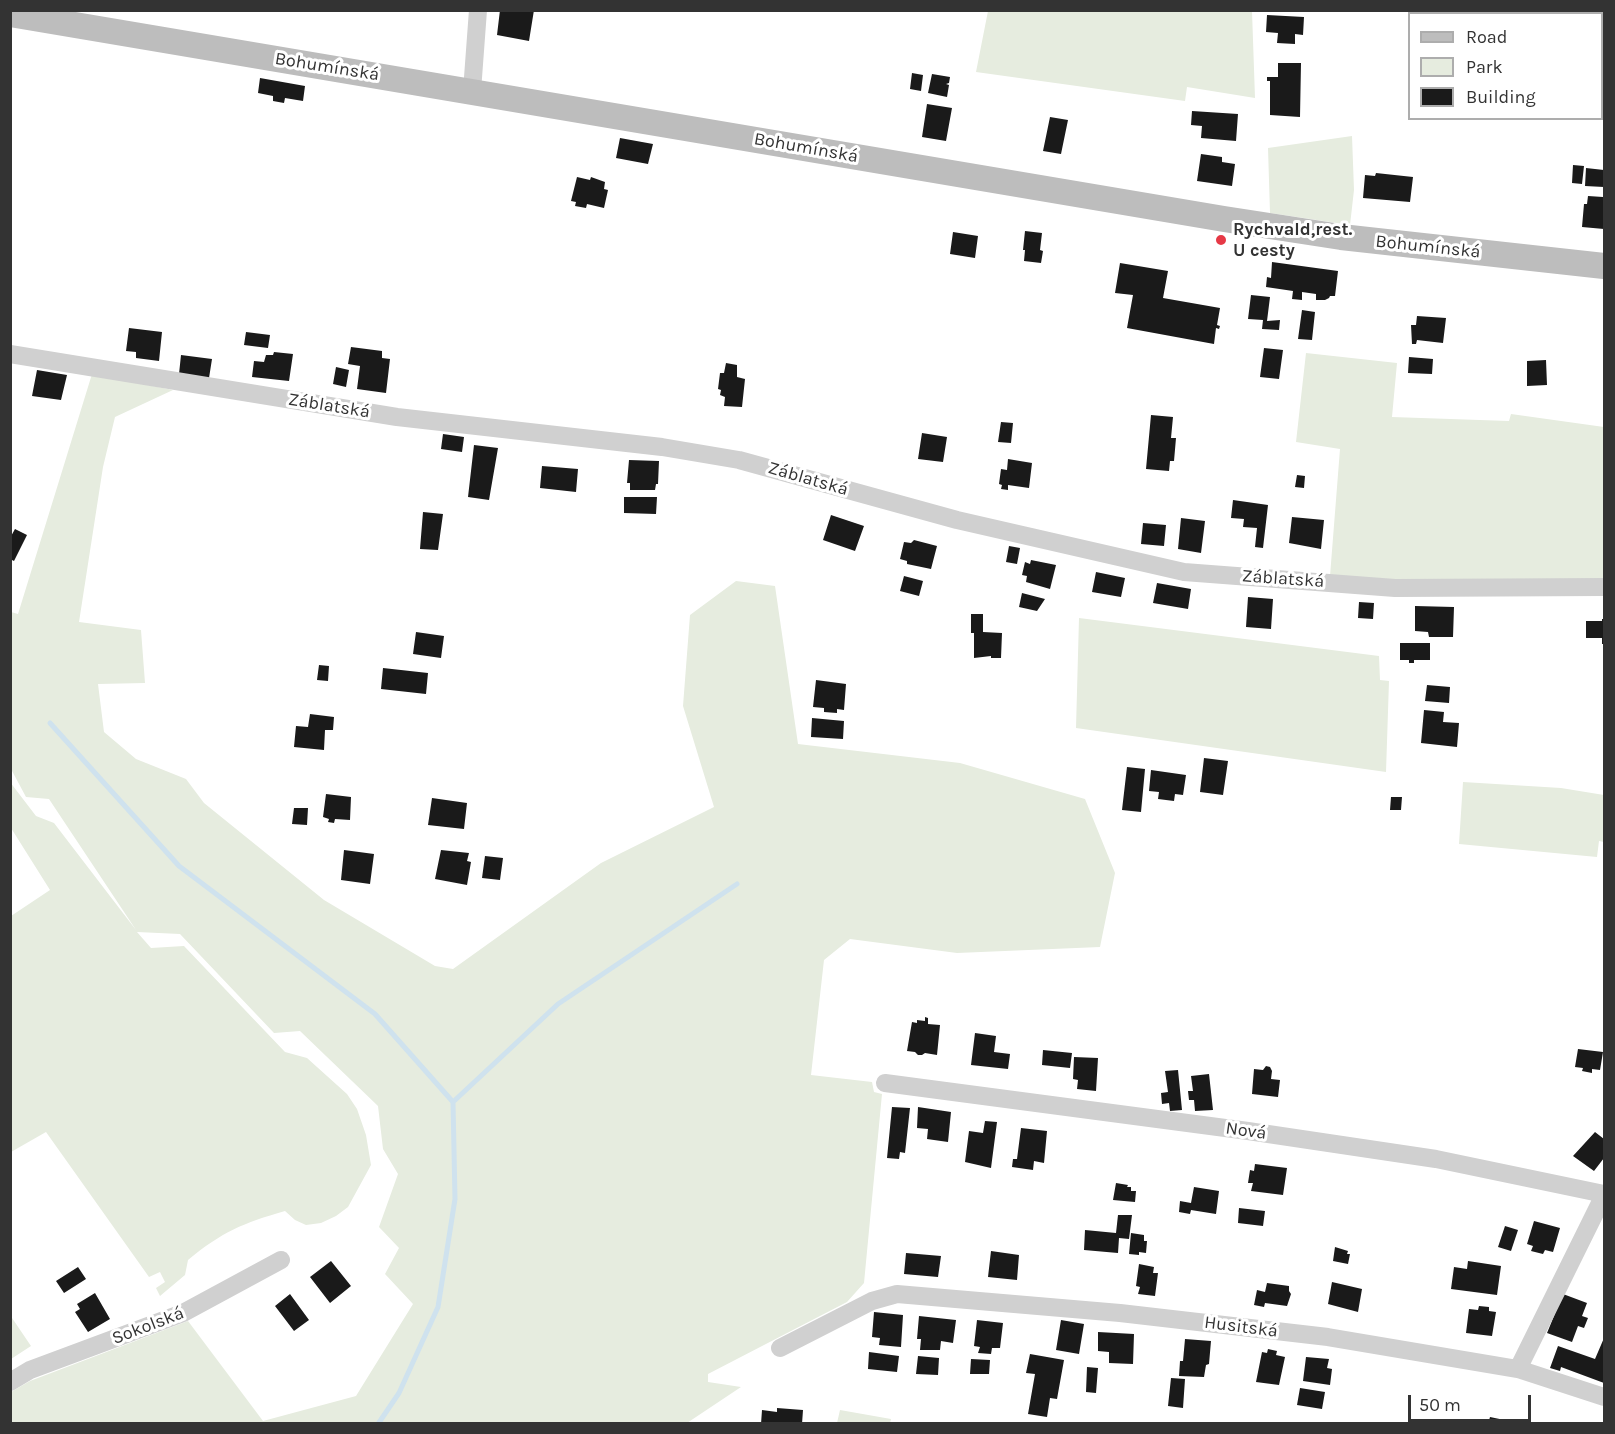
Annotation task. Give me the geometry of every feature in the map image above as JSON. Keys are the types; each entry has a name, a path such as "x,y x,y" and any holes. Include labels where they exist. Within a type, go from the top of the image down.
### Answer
{"main road":[{"name":"Bohumínská","path":"10,14 1146,207 1306,232 1605,266"}],"street":[{"path":"472,91 478,10"},
{"name":"Záblatská","path":"10,354 397,417 662,447 739,460 957,520 1184,572 1395,588 1605,587"},
{"name":"Nová","path":"885,1083 1248,1131 1436,1159 1605,1195"},
{"path":"1518,1369 1605,1195"},
{"name":"Sokolská","path":"10,1382 30,1370 183,1313 281,1260"},
{"name":"Husitská","path":"780,1348 872,1301 897,1294 1120,1312 1328,1337 1518,1369 1605,1397"}],"green space":[{"path":"988,11 1252,11 1255,98 1187,87 1185,101 976,72"},
{"path":"1352,136 1354,190 1350,225 1270,213 1268,148"},
{"path":"1306,353 1397,363 1392,417 1509,421 1511,414 1604,427 1604,580 1443,582 1330,576 1340,449 1296,442"},
{"path":"92,374 173,390 115,417 103,467 79,622 141,630 145,683 98,684 104,732 136,759 186,779 204,803 324,900 435,966 453,969 601,863 714,807 683,706 690,615 736,581 775,586 798,744 960,763 1085,799 1115,873 1100,947 957,953 850,939 824,960 811,1075 872,1082 874,1092 882,1094 864,1283 847,1302 708,1374 708,1382 741,1387 687,1423 11,1423 11,1392 30,1381 188,1321 263,1421 356,1396 413,1304 385,1274 399,1248 379,1227 398,1174 383,1149 378,1106 300,1031 274,1033 180,934 137,932 151,948 184,946 285,1052 307,1058 347,1094 357,1109 366,1135 371,1165 348,1207 321,1223 306,1225 295,1220 285,1211 234,1230 212,1242 188,1260 185,1275 160,1296 156,1288 165,1282 160,1272 149,1277 46,1132 11,1152 11,916 50,890 11,828 10,782 36,816 54,823 136,930 49,799 26,797 11,769 11,612 18,614"},
{"path":"1079,618 1379,656 1380,680 1389,681 1386,772 1076,728"},
{"path":"1463,782 1561,788 1604,795 1604,842 1599,841 1597,857 1459,844"},
{"path":"10,1315 31,1346 11,1359 10,1359"},
{"path":"840,1410 891,1419 890,1423 837,1423"}],"building":[{"path":"500,10 534,10 529,41 497,35"},
{"path":"1267,15 1304,17 1303,35 1295,34 1295,44 1277,43 1278,33 1266,32"},
{"path":"1278,63 1301,63 1300,117 1270,115 1270,81 1267,81 1267,77 1278,77"},
{"path":"912,73 923,75 921,91 910,89"},
{"path":"932,74 950,77 949,83 946,84 949,85 947,97 928,93"},
{"path":"260,78 305,86 303,101 285,98 284,103 273,101 273,96 258,93"},
{"path":"927,104 952,108 946,141 922,137"},
{"path":"1192,111 1238,114 1236,141 1201,138 1202,126 1191,125"},
{"path":"1050,117 1068,120 1061,154 1043,151"},
{"path":"620,138 653,144 648,164 616,158"},
{"path":"1201,154 1222,157 1222,162 1235,164 1232,186 1197,181"},
{"path":"1573,165 1584,166 1582,184 1572,183"},
{"path":"1586,168 1604,170 1604,187 1585,186"},
{"path":"1376,173 1413,177 1410,202 1363,198 1365,175 1375,176"},
{"path":"577,177 590,180 591,177 605,182 604,189 608,190 604,208 587,204 586,208 575,206 576,202 571,201"},
{"path":"1588,196 1603,197 1604,229 1582,227 1584,204 1587,204"},
{"path":"1025,231 1042,233 1041,263 1024,261"},
{"path":"953,232 978,236 975,258 950,254"},
{"path":"1272,262 1338,271 1335,296 1330,296 1325,300 1316,300 1316,294 1302,292 1302,300 1292,299 1293,291 1266,287 1267,277 1271,278"},
{"path":"1120,263 1168,271 1163,298 1220,308 1217,325 1220,326 1219,329 1216,328 1214,344 1127,328 1133,295 1115,293"},
{"path":"1251,295 1270,297 1267,321 1280,320 1279,330 1262,329 1263,320 1248,319"},
{"path":"1302,310 1315,312 1312,340 1298,339"},
{"path":"1417,316 1446,318 1443,343 1417,340 1416,344 1412,344 1411,325 1416,325"},
{"path":"129,328 162,332 159,361 136,358 136,352 126,351"},
{"path":"246,332 270,335 268,348 244,345"},
{"path":"351,347 382,351 382,358 390,359 386,393 357,389 360,366 348,364"},
{"path":"1264,348 1283,350 1279,379 1260,377"},
{"path":"274,352 293,354 289,381 252,377 254,361 264,362 266,355 273,355"},
{"path":"181,355 212,359 209,378 179,374"},
{"path":"1409,357 1433,359 1432,374 1408,373"},
{"path":"1546,360 1547,385 1527,386 1527,361"},
{"path":"726,363 737,365 737,377 745,379 742,407 724,406 725,397 720,395 721,390 718,389 720,373 724,373"},
{"path":"336,367 349,370 346,387 333,384"},
{"path":"37,370 67,375 61,400 32,396"},
{"path":"1151,415 1173,417 1171,438 1176,438 1174,461 1170,461 1169,471 1146,469"},
{"path":"1001,422 1013,423 1011,443 998,442"},
{"path":"922,433 947,437 943,462 918,459"},
{"path":"443,434 464,437 462,452 441,449"},
{"path":"474,445 498,448 489,500 468,497"},
{"path":"1008,459 1032,463 1029,488 1008,485 1008,490 1001,489 1002,485 999,484 1001,469 1007,470"},
{"path":"629,460 659,461 658,484 655,490 630,490 630,483 627,483"},
{"path":"542,466 578,469 576,492 540,488"},
{"path":"1297,475 1305,476 1304,488 1295,487"},
{"path":"624,497 657,497 656,514 624,513"},
{"path":"1233,500 1268,505 1263,548 1255,547 1257,528 1243,527 1244,519 1231,518"},
{"path":"423,512 443,514 438,550 420,549"},
{"path":"831,515 864,526 855,551 823,540"},
{"path":"1292,517 1324,520 1321,549 1289,543"},
{"path":"1181,518 1205,521 1201,553 1178,549"},
{"path":"1143,523 1166,525 1164,546 1141,544"},
{"path":"15,529 27,535 14,561 10,559 10,538"},
{"path":"914,540 937,546 931,569 907,564 907,561 900,559 904,542 911,543"},
{"path":"1009,546 1020,548 1017,564 1006,562"},
{"path":"1031,560 1056,565 1050,589 1026,582 1027,576 1022,575 1025,562 1030,564"},
{"path":"1096,572 1125,578 1121,597 1092,592"},
{"path":"904,576 923,581 919,596 900,591"},
{"path":"1157,583 1191,589 1188,609 1153,603"},
{"path":"1022,593 1045,599 1037,611 1019,607"},
{"path":"1248,597 1273,599 1271,629 1246,627"},
{"path":"1359,602 1374,603 1373,619 1358,618"},
{"path":"1415,606 1454,607 1453,637 1429,637 1428,632 1415,631"},
{"path":"971,614 983,614 983,632 1002,633 1001,658 991,658 991,656 974,658"},
{"path":"1604,619 1604,644 1602,644 1602,638 1586,638 1586,621 1602,621"},
{"path":"416,632 444,636 441,658 413,654"},
{"path":"1400,643 1430,643 1430,660 1414,660 1414,663 1409,663 1409,660 1400,660"},
{"path":"319,665 329,666 328,681 317,680"},
{"path":"383,668 428,673 426,694 381,689"},
{"path":"816,680 846,684 844,710 837,709 837,713 824,712 824,708 813,707"},
{"path":"1427,685 1450,687 1449,703 1425,701"},
{"path":"1424,710 1444,712 1443,722 1459,723 1457,747 1421,743"},
{"path":"310,714 334,717 333,730 325,730 324,750 294,747 296,726 308,727"},
{"path":"812,718 844,721 843,739 811,737"},
{"path":"1204,758 1228,761 1223,795 1200,792"},
{"path":"1127,767 1145,769 1141,812 1122,810"},
{"path":"1151,770 1186,775 1183,795 1175,794 1174,801 1158,799 1159,792 1149,791"},
{"path":"326,794 351,797 350,820 335,819 334,823 328,822 329,819 323,817"},
{"path":"1391,797 1402,797 1401,810 1390,810"},
{"path":"432,798 467,803 464,829 428,825"},
{"path":"294,808 308,808 307,825 292,824"},
{"path":"344,850 374,854 370,884 341,880"},
{"path":"441,850 469,853 467,861 471,862 467,885 435,879"},
{"path":"485,856 503,858 500,880 482,878"},
{"path":"925,1017 928,1018 928,1024 940,1025 937,1055 925,1053 918,1055 907,1051 912,1022 925,1021"},
{"path":"975,1033 996,1036 994,1052 1010,1054 1008,1069 971,1065"},
{"path":"1578,1049 1603,1052 1600,1070 1592,1069 1592,1073 1575,1067"},
{"path":"1043,1050 1072,1053 1070,1068 1042,1065"},
{"path":"1074,1057 1098,1058 1096,1091 1077,1089 1078,1080 1073,1079"},
{"path":"1266,1066 1272,1071 1271,1079 1280,1080 1278,1097 1252,1094 1254,1069 1263,1070"},
{"path":"1178,1070 1182,1110 1170,1111 1169,1103 1162,1104 1161,1093 1168,1092 1165,1071"},
{"path":"1209,1074 1213,1110 1195,1111 1194,1100 1189,1100 1188,1091 1193,1091 1191,1076"},
{"path":"892,1107 910,1108 905,1153 900,1152 899,1159 887,1158"},
{"path":"918,1107 951,1112 948,1142 927,1139 928,1129 917,1128"},
{"path":"985,1121 997,1122 991,1168 965,1162 969,1131 983,1133"},
{"path":"1021,1128 1047,1131 1044,1163 1034,1161 1033,1170 1012,1167 1013,1159 1017,1159"},
{"path":"1595,1132 1604,1139 1604,1158 1594,1171 1573,1156"},
{"path":"1255,1164 1287,1168 1283,1195 1251,1191 1253,1183 1248,1183 1250,1170 1254,1171"},
{"path":"1116,1183 1128,1185 1131,1191 1136,1191 1135,1202 1113,1200"},
{"path":"1194,1187 1219,1191 1216,1214 1191,1210 1190,1214 1179,1212 1180,1201 1191,1203"},
{"path":"1239,1208 1265,1211 1263,1226 1238,1223"},
{"path":"1118,1215 1132,1215 1129,1239 1119,1238 1118,1253 1084,1250 1085,1230 1116,1233"},
{"path":"1534,1221 1560,1228 1553,1252 1545,1250 1543,1254 1531,1251 1533,1246 1527,1244"},
{"path":"1505,1226 1518,1230 1511,1251 1498,1247"},
{"path":"1131,1233 1144,1235 1144,1241 1147,1241 1146,1253 1129,1254"},
{"path":"1335,1247 1348,1251 1347,1254 1350,1254 1348,1264 1333,1261"},
{"path":"991,1251 1019,1255 1017,1280 988,1277"},
{"path":"906,1253 941,1256 938,1277 904,1274"},
{"path":"331,1261 351,1286 330,1303 310,1277"},
{"path":"1468,1261 1501,1266 1497,1295 1451,1289 1454,1267 1467,1269"},
{"path":"1139,1264 1154,1267 1153,1273 1158,1273 1155,1296 1138,1294 1140,1287 1136,1286"},
{"path":"78,1267 86,1279 64,1293 56,1281"},
{"path":"1332,1282 1362,1289 1358,1312 1328,1304"},
{"path":"1267,1283 1289,1286 1291,1294 1287,1306 1265,1303 1264,1307 1254,1305 1257,1290 1265,1292"},
{"path":"95,1293 110,1319 88,1332 75,1312 80,1309 77,1304"},
{"path":"290,1294 309,1320 294,1331 275,1306"},
{"path":"1563,1294 1587,1303 1582,1316 1588,1318 1584,1328 1578,1326 1572,1342 1547,1333"},
{"path":"1479,1306 1489,1307 1489,1311 1496,1312 1492,1336 1466,1333 1469,1309 1478,1310"},
{"path":"874,1312 903,1315 901,1347 879,1345 880,1338 872,1337"},
{"path":"919,1316 956,1320 953,1343 941,1341 940,1350 920,1350 921,1339 917,1339"},
{"path":"977,1320 1003,1323 1000,1348 992,1348 991,1354 978,1353 980,1347 974,1346"},
{"path":"1061,1320 1084,1324 1079,1354 1056,1350"},
{"path":"1098,1332 1134,1334 1133,1364 1109,1363 1109,1352 1098,1351"},
{"path":"1604,1338 1604,1383 1561,1367 1560,1371 1550,1368 1558,1346 1595,1359"},
{"path":"1185,1339 1211,1341 1209,1364 1206,1365 1204,1377 1179,1376"},
{"path":"1268,1349 1277,1351 1276,1355 1285,1357 1279,1385 1256,1382 1262,1352 1267,1353"},
{"path":"869,1352 899,1356 897,1372 868,1369"},
{"path":"1030,1354 1064,1360 1057,1399 1050,1398 1047,1417 1028,1414 1035,1374 1026,1373"},
{"path":"918,1356 939,1358 938,1375 916,1374"},
{"path":"1306,1357 1329,1359 1327,1368 1332,1369 1330,1385 1303,1381"},
{"path":"971,1359 990,1360 989,1374 970,1374"},
{"path":"1087,1367 1098,1368 1096,1393 1086,1392"},
{"path":"1171,1378 1185,1379 1183,1408 1168,1406"},
{"path":"1300,1388 1325,1392 1322,1409 1297,1405"},
{"path":"777,1408 803,1410 802,1424 761,1424 762,1410 777,1412"},
{"path":"1490,1417 1514,1422 1516,1420 1521,1424 1488,1424"}],"waterway":[{"path":"50,723 179,866 375,1014 453,1102 455,1199 438,1307 399,1393 378,1424"},
{"path":"453,1102 558,1004 737,884"}],"place":[{"name":"Rychvald,rest. U cesty","path":"1221,240"}]}
